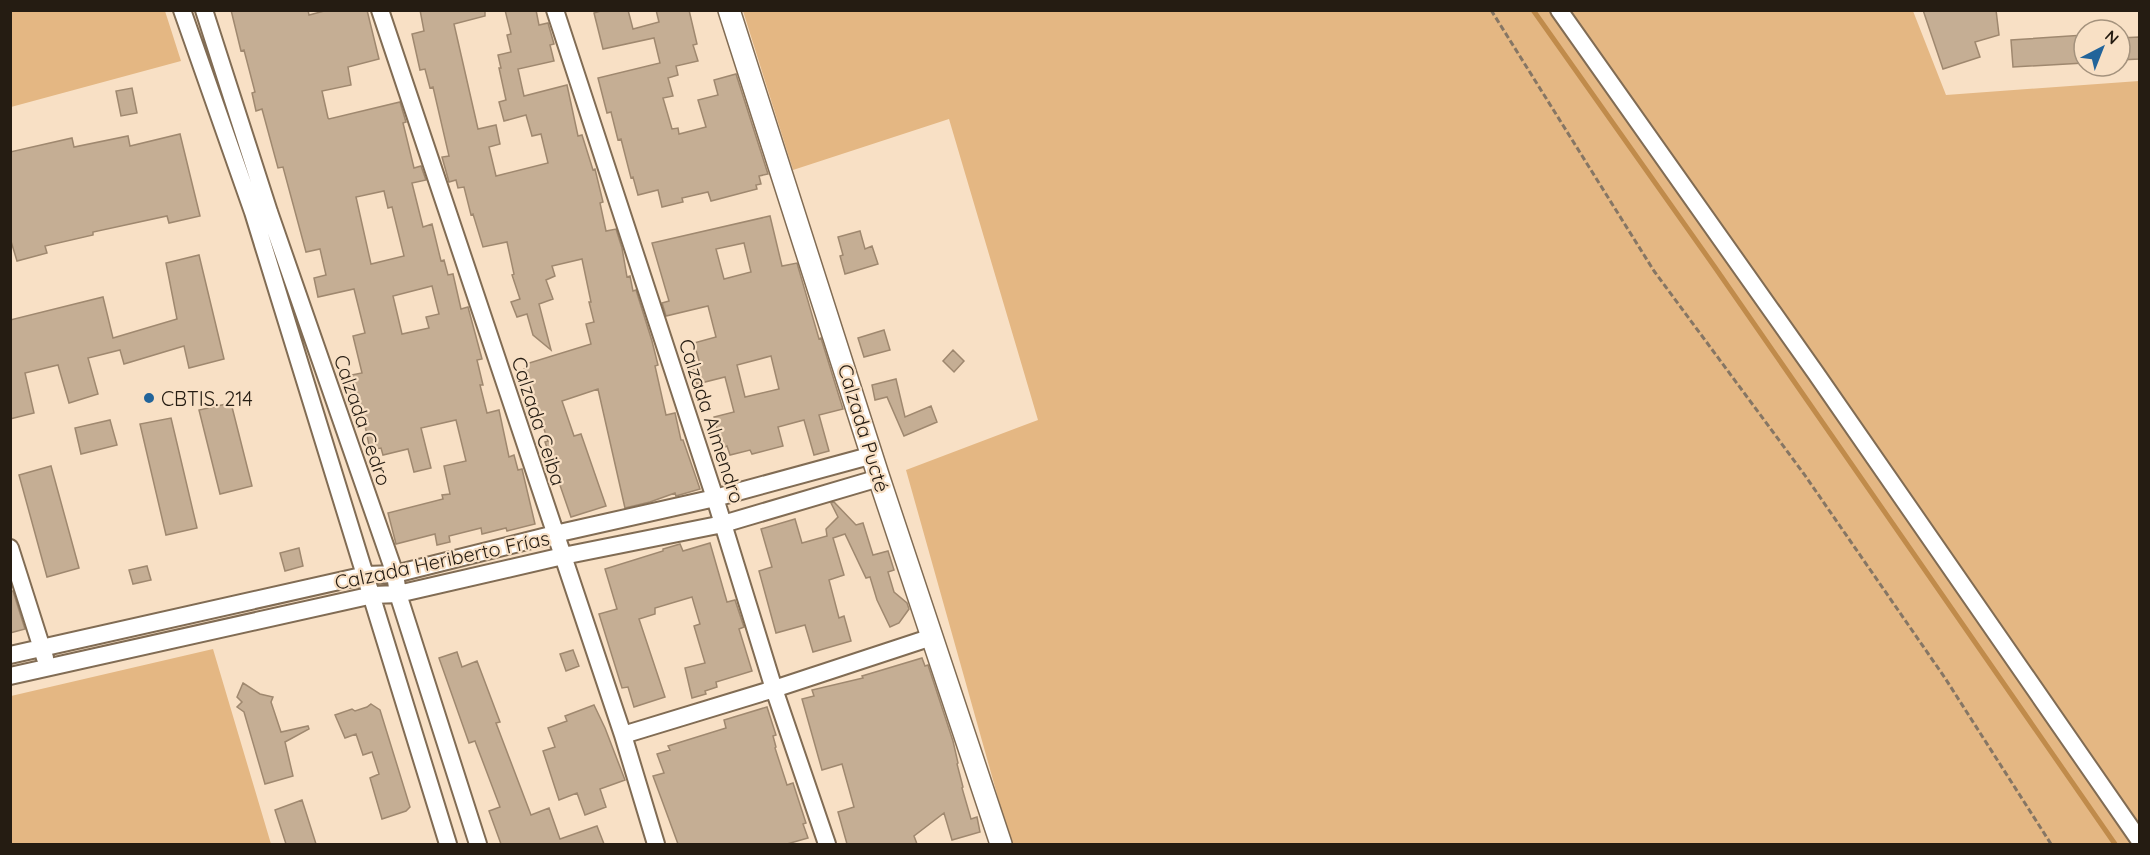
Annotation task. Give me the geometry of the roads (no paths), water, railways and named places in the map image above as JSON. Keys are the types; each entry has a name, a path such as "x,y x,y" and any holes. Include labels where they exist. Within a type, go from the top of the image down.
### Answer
{"street":[{"name":"Calzada Cedro","path":"182,10 254,212 448,844"},
{"name":"Calzada Cedro","path":"204,10 269,212 395,574 398,594 478,844"},
{"name":"Calzada Ceiba","path":"380,10 623,735 656,844"},
{"name":"Calzada Almendro","path":"555,10 715,498 774,689 827,844"},
{"name":"Calzada Pucté","path":"729,10 879,478 1001,844"},
{"path":"1559,10 1815,372 2139,841"},
{"name":"Calzada Heriberto Frías","path":"10,655 366,575 395,574 555,534 715,498 873,455"},
{"name":"Calzada Heriberto Frías","path":"10,676 373,595 398,594 563,556 723,524 879,478"},
{"path":"10,548 47,668"},
{"path":"623,735 774,689 932,637"}],"waterway":[{"path":"1533,10 1714,266 2115,844"}],"place":[{"name":"CBTIS. 214","path":"149,398"}]}
